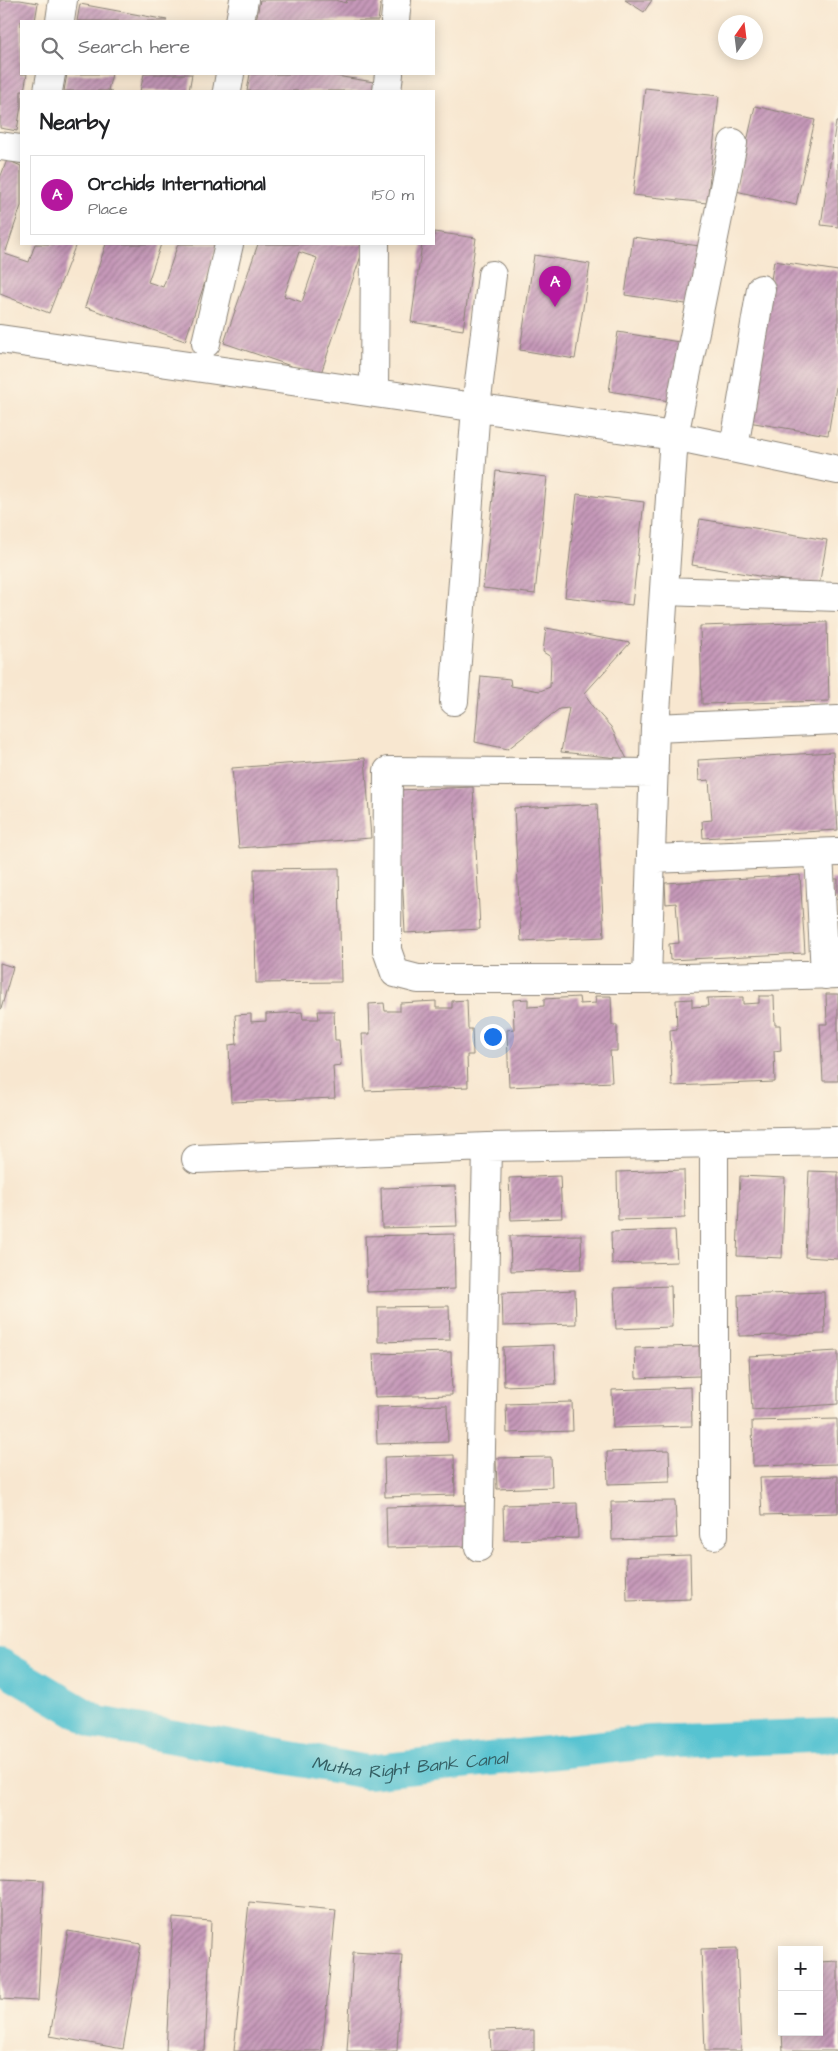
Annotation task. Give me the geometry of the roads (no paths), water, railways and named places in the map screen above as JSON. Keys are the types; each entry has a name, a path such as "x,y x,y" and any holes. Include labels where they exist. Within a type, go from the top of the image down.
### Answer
{"street":[{"path":"60,20 63,0"},
{"path":"240,20 244,0"},
{"path":"395,20 397,0"},
{"path":"48,90 51,75"},
{"path":"227,90 230,75"},
{"path":"387,90 389,75"},
{"path":"647,979 655,728 674,436 733,143"},
{"path":"0,146 20,150"},
{"path":"206,343 229,245"},
{"path":"374,392 375,245"},
{"path":"454,701 476,407 492,275"},
{"path":"734,448 761,289"},
{"path":"0,339 674,436 838,469"},
{"path":"665,591 838,597"},
{"path":"655,728 838,720"},
{"path":"651,859 828,852 831,975 647,979 418,979 395,973 387,950 388,771 654,774"},
{"path":"196,1159 486,1148 838,1141"},
{"path":"714,1143 714,1535"},
{"path":"479,1547 486,1148"}],"waterway":[{"name":"Mutha Right Bank Canal","path":"0,1665 98,1723 367,1772 651,1742 838,1735"}],"place":[{"name":"Orchids International","path":"555,307"}]}
